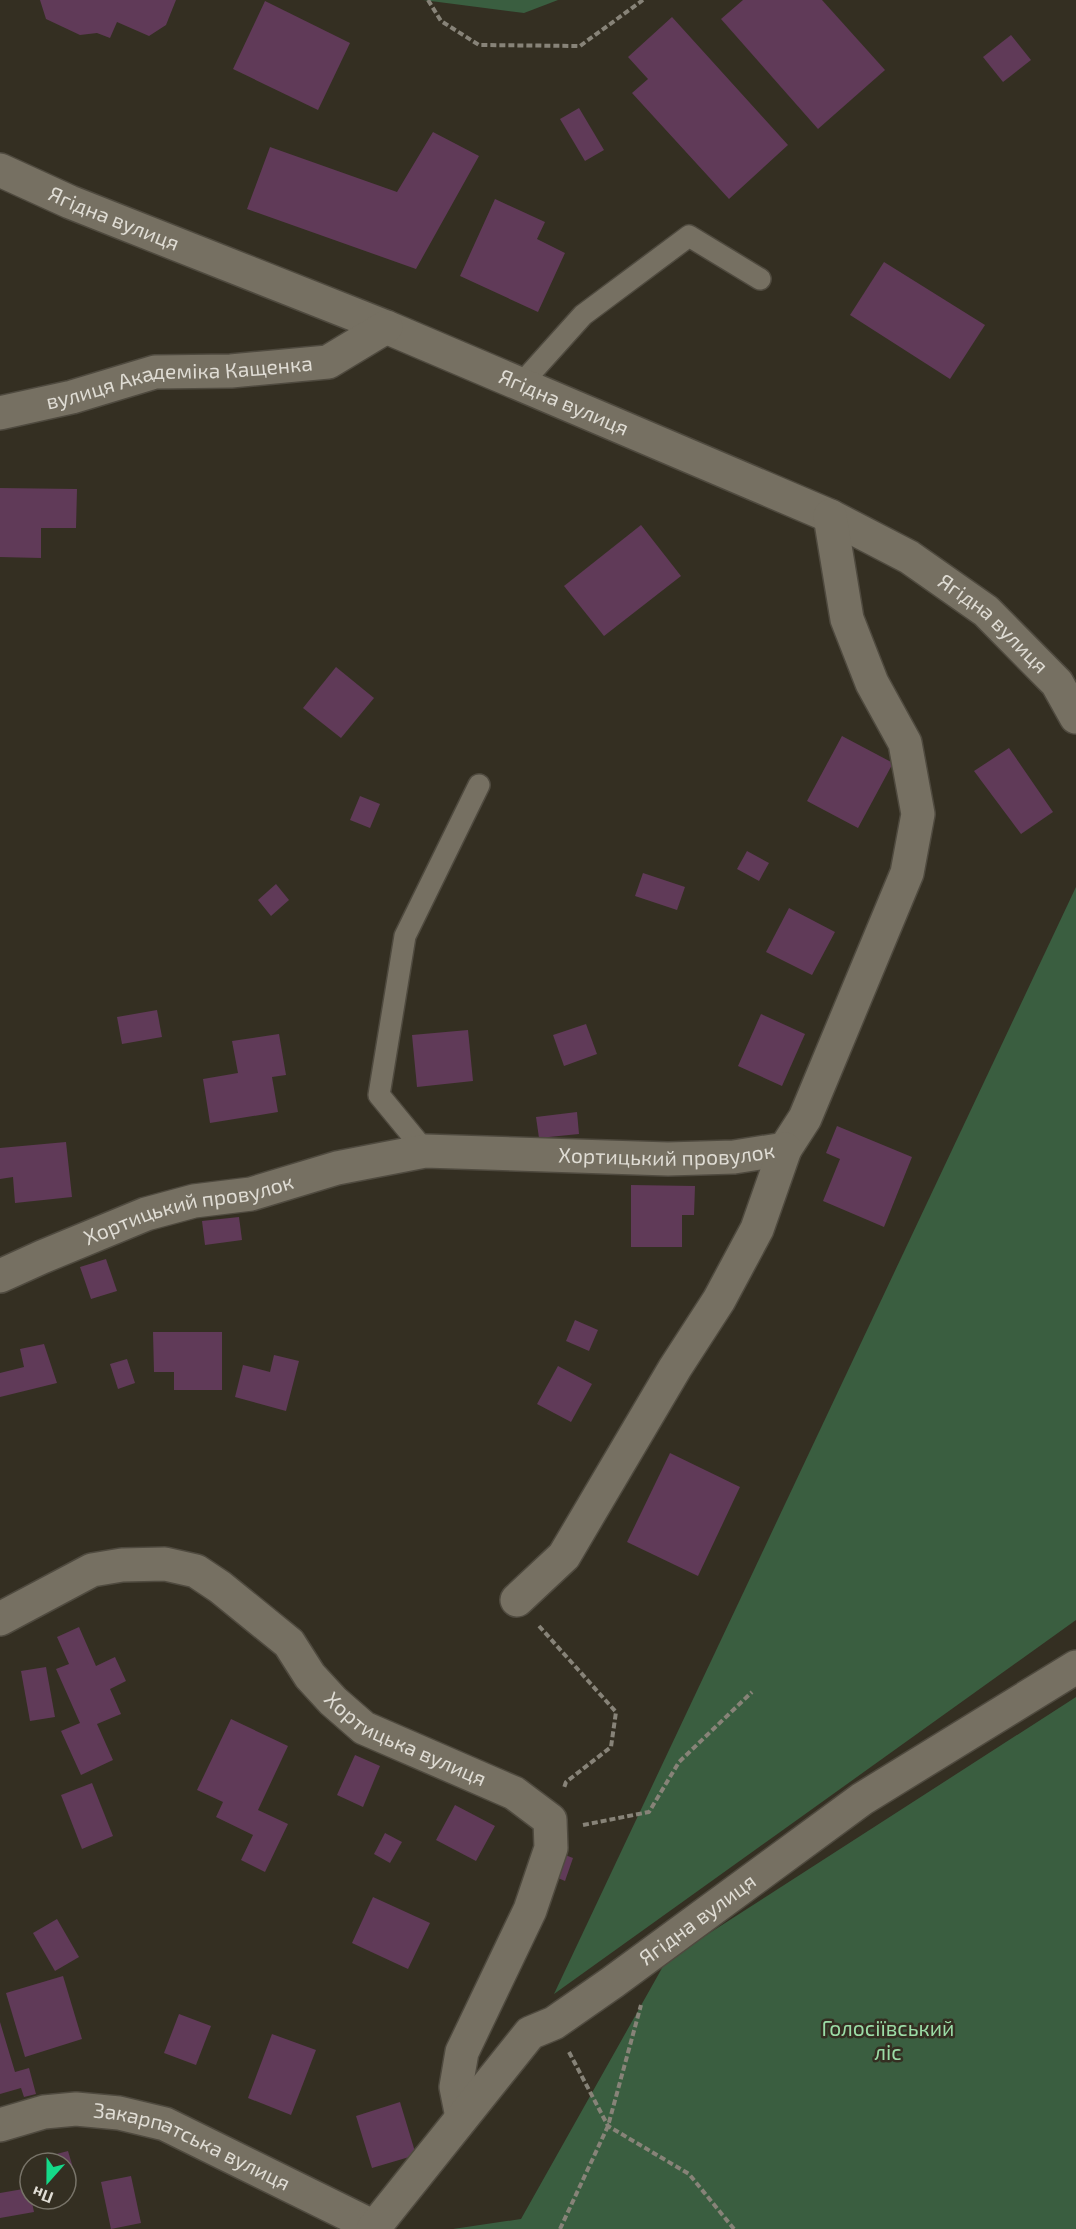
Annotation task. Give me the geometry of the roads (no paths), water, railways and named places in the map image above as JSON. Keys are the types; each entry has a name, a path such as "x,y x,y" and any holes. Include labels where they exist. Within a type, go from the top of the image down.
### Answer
{"street":[{"name":"Ягідна вулиця","path":"0,171 70,202 386,327 830,516 909,557 986,611 1057,683 1076,717"},
{"name":"вулиця Академіка Кащенка","path":"0,413 72,397 155,372 231,371 328,363 386,327"},
{"name":"Хортицький провулок","path":"0,1276 146,1214 194,1202 251,1194 337,1168 425,1151 668,1159 734,1156 785,1149 805,1118 908,873 918,814 905,743 872,683 847,618 830,516"},
{"path":"517,1600 564,1557 675,1368 719,1300 757,1229 785,1149"},
{"name":"Хортицька вулиця","path":"0,1619 92,1570 122,1565 165,1564 196,1571 220,1587 289,1643 310,1676 333,1701 364,1728 514,1793 550,1820 551,1848 530,1910 462,2052 456,2087 462,2117"},
{"name":"Ягідна вулиця","path":"373,2228 530,2033 554,2023 862,1799 1076,1667"},
{"name":"Закарпатська вулиця","path":"0,2125 44,2112 76,2109 119,2113 165,2124 373,2228"}],"lane":[{"path":"521,384 583,315 689,236 760,279"},
{"path":"425,1151 379,1095 405,936 479,785"}],"park label":[{"name":"Голосіївський ліс","path":"888,2041"}]}
